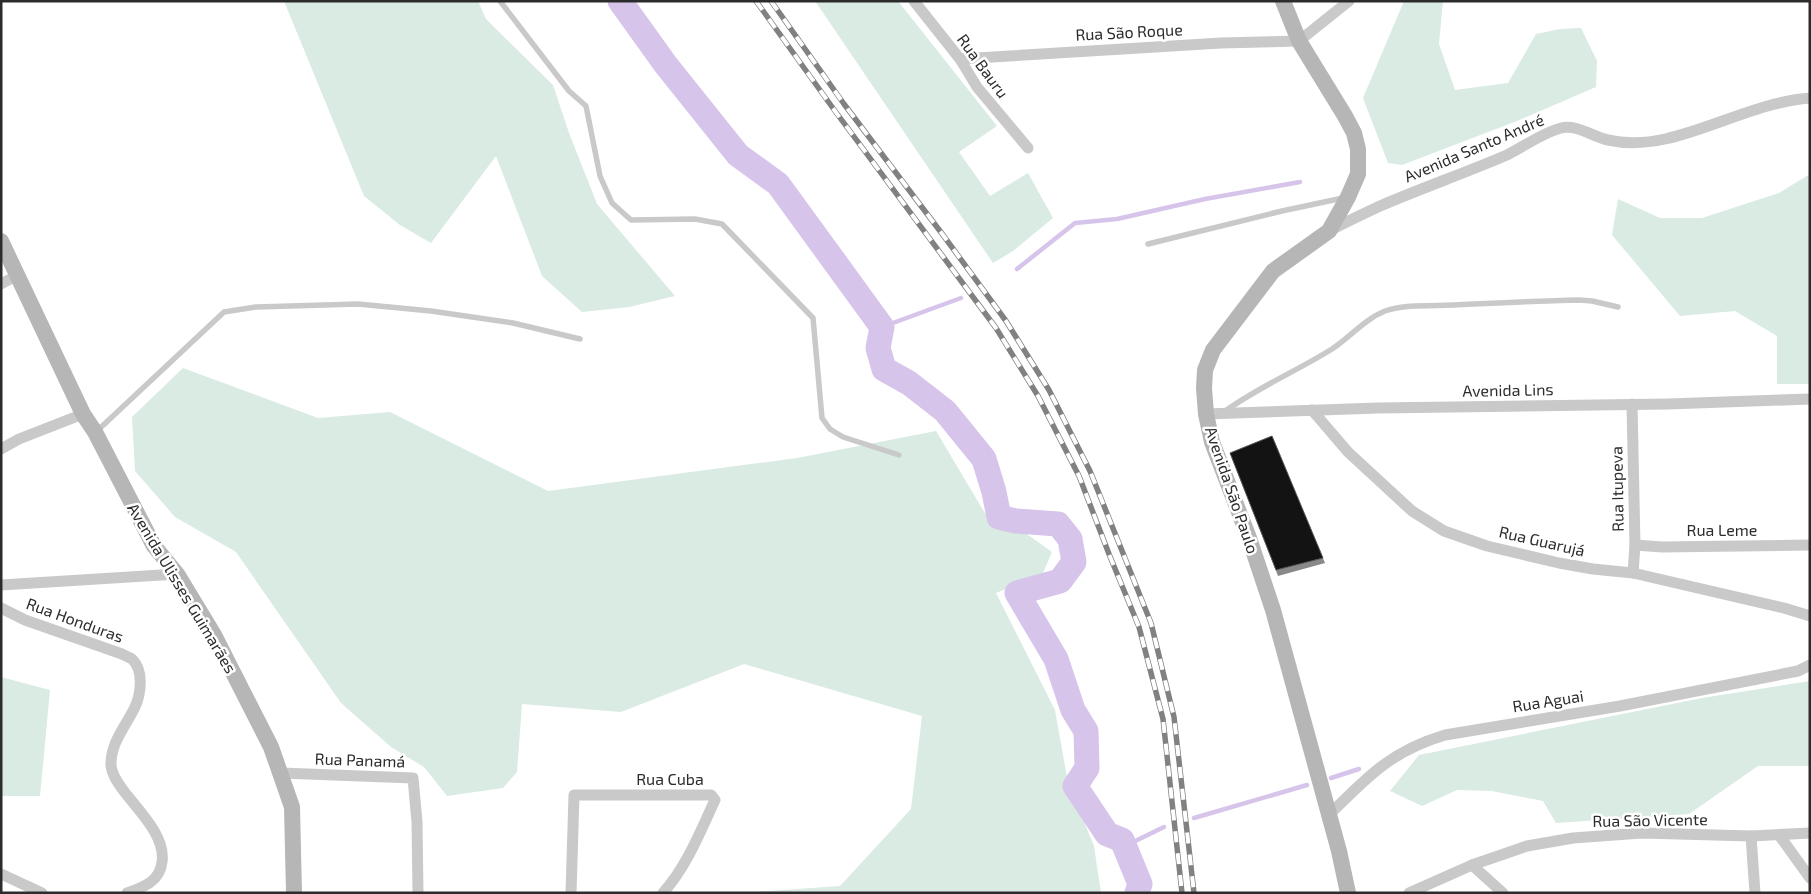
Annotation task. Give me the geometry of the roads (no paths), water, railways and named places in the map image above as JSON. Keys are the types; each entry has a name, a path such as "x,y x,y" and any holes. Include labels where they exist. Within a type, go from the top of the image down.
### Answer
{"main road":[{"name":"Avenida São Paulo","path":"1283,1 1299,42 1345,116 1354,134 1358,149 1358,174 1348,197 1329,231 1273,271 1213,350 1205,370 1204,388 1206,414 1212,442 1249,538 1273,610 1339,851 1348,893"},
{"name":"Avenida Ulisses Guimarães","path":"1,241 84,414 154,546 177,574 214,635 271,747 292,807 294,893"}],"street":[{"name":"Rua Bauru","path":"914,1 960,59 977,87 1028,148"},
{"path":"1299,42 1349,1"},
{"name":"Rua São Roque","path":"960,59 1211,44 1299,42"},
{"name":"Avenida Santo André","path":"1329,231 1378,207 1508,154 1563,128 1579,129 1607,140 1624,143 1663,139 1704,127 1741,113 1793,99 1810,98"},
{"path":"1,284 18,275"},
{"name":"Avenida Lins","path":"1206,414 1378,408 1810,399"},
{"name":"Rua Itupeva","path":"1632,404 1634,573"},
{"name":"Rua Guarujá","path":"1312,410 1348,452 1412,511 1444,531 1487,546 1559,563 1593,570 1634,573 1784,608 1810,616"},
{"path":"1,449 19,439 84,414"},
{"name":"Rua Leme","path":"1635,545 1662,547 1810,545"},
{"path":"1,585 177,574"},
{"name":"Rua Honduras","path":"1,608 25,620 122,654 132,659 136,666 140,680 139,694 136,706 125,723 112,752 112,770 117,781 158,834 163,856 162,867 151,882 128,893"},
{"name":"Rua Aguai","path":"1328,816 1372,773 1389,760 1427,740 1445,735 1620,706 1798,671 1810,665"},
{"name":"Rua Panamá","path":"281,773 413,778 417,822 418,893"},
{"name":"Rua Cuba","path":"571,893 574,795 711,795 715,800 690,854 678,874 663,893"},
{"name":"Rua São Vicente","path":"1409,893 1472,865 1527,846 1572,838 1642,833 1751,836 1810,833"},
{"path":"1779,835 1810,878"},
{"path":"1751,836 1755,893"},
{"path":"1472,865 1503,893"},
{"path":"1,874 42,893"}],"lane":[{"path":"500,1 569,91 586,106 600,176 612,202 631,220 695,219 722,224 813,318 822,418 830,429 843,436 899,455"},
{"path":"1148,244 1348,197"},
{"path":"1222,413 1258,389 1346,340 1375,316 1396,308 1570,300 1592,300 1618,307"},
{"path":"95,432 224,312 256,308 358,304 431,311 514,323 580,339"}],"waterway":[{"path":"620,1 666,65 738,155 778,184 882,327 878,348 884,369 909,383 945,411 984,459 999,517 1016,521 1058,524 1070,539 1074,562 1060,581 1017,593 1056,659 1073,710 1086,731 1087,768 1075,786 1107,834 1122,840 1140,884 1137,893"},
{"path":"1017,269 1075,223 1117,219 1205,199 1300,182"},
{"path":"882,327 961,298"},
{"path":"1331,778 1359,769"},
{"path":"1194,818 1307,785"},
{"path":"1125,846 1164,827"}],"railway":[{"path":"756,1 996,328 1038,396 1079,476 1139,627 1163,719 1182,893"},
{"path":"771,1 844,104 1006,321 1049,390 1090,471 1151,623 1174,717 1194,893"}]}
